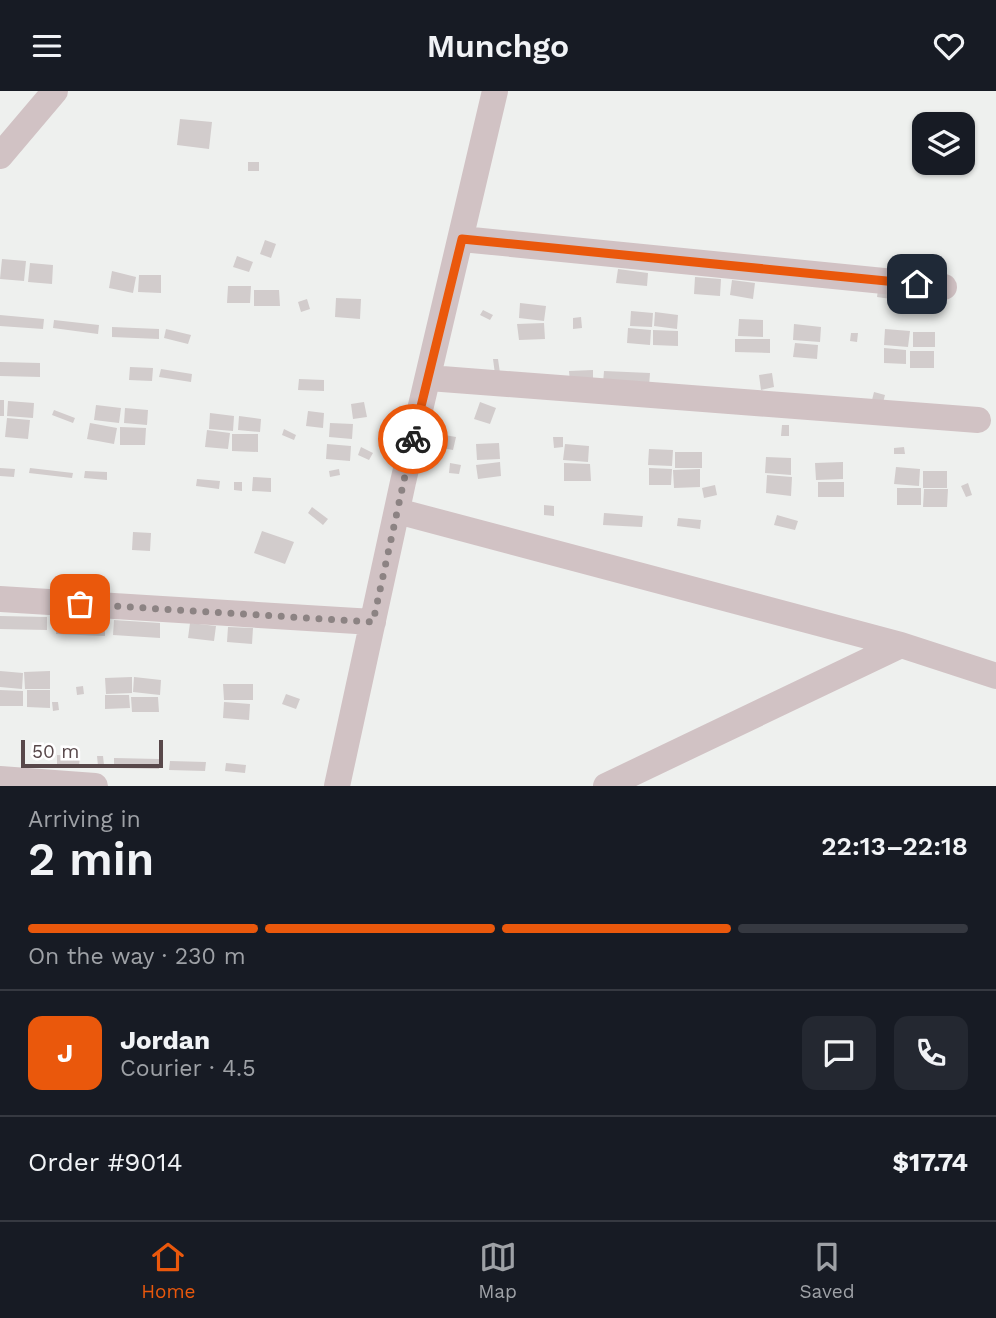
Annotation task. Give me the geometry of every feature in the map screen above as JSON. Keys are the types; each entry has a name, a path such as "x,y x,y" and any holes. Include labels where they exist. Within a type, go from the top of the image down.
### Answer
{"street":[{"path":"0,156 55,91"},
{"path":"337,786 397,511 495,91"},
{"path":"462,239 944,287"},
{"path":"429,378 978,419"},
{"path":"397,511 901,645 996,676"},
{"path":"0,599 373,622"},
{"path":"606,786 901,645"},
{"path":"0,779 95,786"}],"building":[{"path":"180,119 212,122 209,149 177,145"},
{"path":"248,162 259,162 259,171 248,171"},
{"path":"265,240 276,244 271,258 260,254"},
{"path":"237,256 253,262 249,272 233,267"},
{"path":"2,259 26,261 24,281 0,279"},
{"path":"30,263 53,265 52,284 28,282"},
{"path":"618,269 648,273 647,286 616,283"},
{"path":"112,271 136,277 133,293 109,288"},
{"path":"139,275 161,275 161,293 138,292"},
{"path":"695,277 721,279 720,296 694,294"},
{"path":"732,280 755,283 753,299 730,295"},
{"path":"228,286 251,286 250,303 227,303"},
{"path":"878,289 899,292 898,300 877,297"},
{"path":"254,290 279,290 280,306 254,306"},
{"path":"336,298 361,299 360,319 335,317"},
{"path":"307,299 310,309 301,312 298,302"},
{"path":"520,303 546,306 544,321 519,318"},
{"path":"483,310 493,315 490,320 480,315"},
{"path":"631,311 653,313 652,327 630,326"},
{"path":"655,312 678,315 677,329 654,326"},
{"path":"0,315 44,319 43,329 0,326"},
{"path":"581,317 582,328 573,329 573,318"},
{"path":"739,319 763,320 763,337 738,336"},
{"path":"54,320 99,325 98,334 53,328"},
{"path":"544,323 545,339 519,340 517,324"},
{"path":"794,324 821,327 820,342 793,340"},
{"path":"112,327 159,329 159,339 112,337"},
{"path":"628,328 651,330 650,345 627,343"},
{"path":"166,329 191,335 188,344 164,338"},
{"path":"885,329 910,331 908,347 884,345"},
{"path":"653,330 678,331 678,346 653,345"},
{"path":"913,332 935,332 935,347 913,347"},
{"path":"851,333 858,333 857,342 850,341"},
{"path":"735,339 770,339 770,353 735,352"},
{"path":"795,343 818,345 817,359 793,357"},
{"path":"884,348 906,350 906,364 884,363"},
{"path":"910,351 934,351 934,368 910,368"},
{"path":"493,359 498,359 500,373 495,374"},
{"path":"0,362 40,363 40,377 0,376"},
{"path":"130,367 153,368 152,381 129,380"},
{"path":"161,369 192,374 191,382 159,377"},
{"path":"593,370 593,381 570,382 569,371"},
{"path":"604,371 650,373 649,386 603,383"},
{"path":"772,373 774,387 761,390 759,375"},
{"path":"299,379 324,380 324,391 298,390"},
{"path":"874,392 885,395 883,403 872,400"},
{"path":"0,400 4,400 4,416 0,416"},
{"path":"8,401 34,403 33,418 7,416"},
{"path":"364,402 367,417 353,419 351,404"},
{"path":"480,402 496,408 490,424 474,419"},
{"path":"96,405 121,408 119,423 94,420"},
{"path":"125,408 148,410 147,425 124,423"},
{"path":"54,410 75,418 73,423 52,415"},
{"path":"308,411 324,413 323,428 306,426"},
{"path":"210,413 234,416 233,431 209,429"},
{"path":"239,416 261,419 260,432 238,430"},
{"path":"7,418 30,420 28,439 5,437"},
{"path":"90,423 117,428 114,444 87,439"},
{"path":"330,423 353,424 352,439 329,437"},
{"path":"782,425 789,425 789,436 781,436"},
{"path":"120,427 146,428 145,445 120,445"},
{"path":"284,429 296,435 294,440 282,435"},
{"path":"207,430 230,433 228,449 205,447"},
{"path":"433,433 456,437 453,450 431,446"},
{"path":"232,434 258,434 258,452 232,451"},
{"path":"553,437 563,437 563,447 554,448"},
{"path":"499,443 500,459 477,460 476,444"},
{"path":"327,444 351,446 350,461 326,459"},
{"path":"565,444 589,446 588,462 563,460"},
{"path":"361,447 373,453 369,460 358,455"},
{"path":"904,447 905,454 894,454 894,448"},
{"path":"649,449 673,450 672,466 648,465"},
{"path":"675,452 702,452 702,468 675,468"},
{"path":"766,457 791,458 791,475 765,473"},
{"path":"500,462 501,476 478,479 476,465"},
{"path":"843,462 843,479 816,480 815,463"},
{"path":"450,463 461,465 459,474 449,473"},
{"path":"564,463 590,464 591,481 564,481"},
{"path":"896,467 920,469 919,486 894,484"},
{"path":"0,468 15,469 14,477 0,476"},
{"path":"30,468 73,473 72,478 29,473"},
{"path":"649,468 672,469 671,485 649,485"},
{"path":"339,469 340,475 330,477 329,471"},
{"path":"700,469 700,487 674,488 673,470"},
{"path":"85,471 107,472 107,480 84,478"},
{"path":"923,471 947,471 947,488 923,488"},
{"path":"767,475 792,477 791,496 766,493"},
{"path":"253,477 271,478 271,492 252,491"},
{"path":"197,479 220,481 219,489 196,486"},
{"path":"234,482 242,482 242,491 234,490"},
{"path":"818,482 844,482 844,497 818,497"},
{"path":"968,483 972,495 966,497 961,486"},
{"path":"715,485 717,495 704,498 702,488"},
{"path":"897,488 921,488 921,505 897,505"},
{"path":"924,489 948,489 947,507 923,507"},
{"path":"544,505 554,506 554,516 544,515"},
{"path":"312,507 328,519 323,525 308,513"},
{"path":"604,513 643,516 642,527 603,525"},
{"path":"777,515 798,521 795,530 774,525"},
{"path":"678,518 701,520 700,529 677,526"},
{"path":"262,531 294,542 285,564 254,553"},
{"path":"133,532 151,533 150,551 132,550"},
{"path":"0,616 47,617 47,630 0,629"},
{"path":"57,617 105,619 105,636 56,634"},
{"path":"114,620 160,623 160,638 113,635"},
{"path":"190,623 216,626 214,641 188,638"},
{"path":"228,627 253,628 252,644 227,642"},
{"path":"0,671 23,673 22,689 0,687"},
{"path":"50,671 50,689 25,689 24,672"},
{"path":"132,677 132,693 106,694 105,678"},
{"path":"134,677 161,680 160,695 133,692"},
{"path":"223,684 253,684 253,700 224,700"},
{"path":"83,686 84,694 77,695 76,687"},
{"path":"0,690 23,691 23,706 0,706"},
{"path":"27,690 50,690 50,708 27,707"},
{"path":"286,694 300,699 296,709 282,704"},
{"path":"105,695 129,695 130,708 105,709"},
{"path":"131,697 158,697 159,712 132,712"},
{"path":"52,702 58,702 59,710 53,711"},
{"path":"224,702 250,704 249,720 223,718"},
{"path":"57,755 80,756 79,766 57,765"},
{"path":"97,756 103,756 104,765 98,766"},
{"path":"114,758 159,759 159,769 114,768"},
{"path":"170,761 206,762 205,771 169,770"},
{"path":"226,763 246,765 245,773 225,771"}],"way so far":[{"path":"80,604 373,622 413,439"}],"route":[{"path":"413,439 462,239 917,284"}]}
